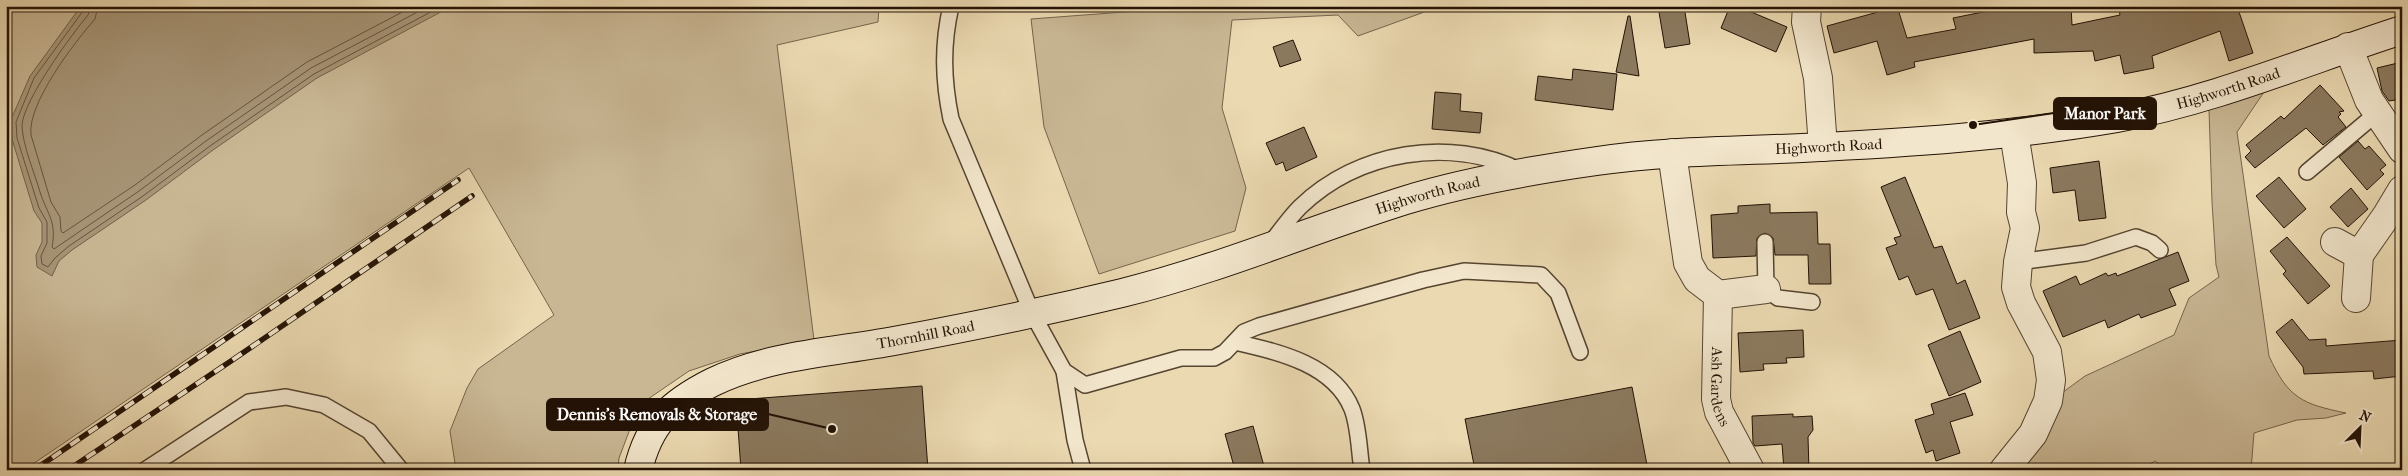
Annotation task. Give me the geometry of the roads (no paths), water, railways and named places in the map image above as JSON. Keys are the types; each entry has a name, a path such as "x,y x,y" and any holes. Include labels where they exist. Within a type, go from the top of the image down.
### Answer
{"street":[{"path":"1807,6 1806,22 1818,78 1823,146"},
{"name":"Highworth Road","path":"1260,251 1325,226 1413,198 1525,172 1605,160 1672,153 1823,146 2014,133 2120,117 2225,91 2348,47 2402,30"},
{"path":"2348,47 2361,84 2377,113 2402,149"},
{"path":"2004,470 2033,434 2048,401 2051,380 2047,352 2021,303 2016,287 2018,262 2025,228 2022,212 2022,183 2014,133"},
{"path":"1672,153 1688,263 1697,279 1718,295 1766,289"},
{"path":"2356,298 2359,255 2388,216 2402,190"},
{"path":"2335,242 2359,255"},
{"name":"Thornhill Road","path":"638,470 649,435 660,419 678,401 741,370 767,362 896,341 1127,292 1260,251"},
{"name":"Ash Gardens","path":"1718,295 1716,399 1718,412 1750,470"}],"lane":[{"path":"951,6 944,34 944,86 951,119 1032,313 1064,371 1075,440 1083,470"},
{"path":"2307,172 2377,113"},
{"path":"1260,251 1313,196 1345,176 1384,160 1410,152 1458,152 1488,157 1525,172"},
{"path":"2018,262 2086,253 2136,237 2152,243 2160,250"},
{"path":"1765,242 1766,289 1778,298 1812,302"},
{"path":"1064,371 1085,384 1182,358 1214,358 1225,352 1244,332 1258,326 1422,280 1464,271 1541,275 1558,293 1580,352"},
{"path":"1235,342 1296,360 1319,370 1342,389 1352,411 1362,470"},
{"path":"145,470 249,402 286,397 324,405 369,431 401,470"}],"water":[{"path":"81,6 452,6 317,78 213,150 146,200 72,250 59,261 52,276 37,267 36,255 42,242 42,223 34,211 12,139 10,122 30,76"}],"railway":[{"path":"34,470 458,180"},
{"path":"68,470 472,196"}],"place":[{"name":"Manor Park","path":"1973,125"},
{"name":"Dennis's Removals & Storage","path":"832,429"}]}
